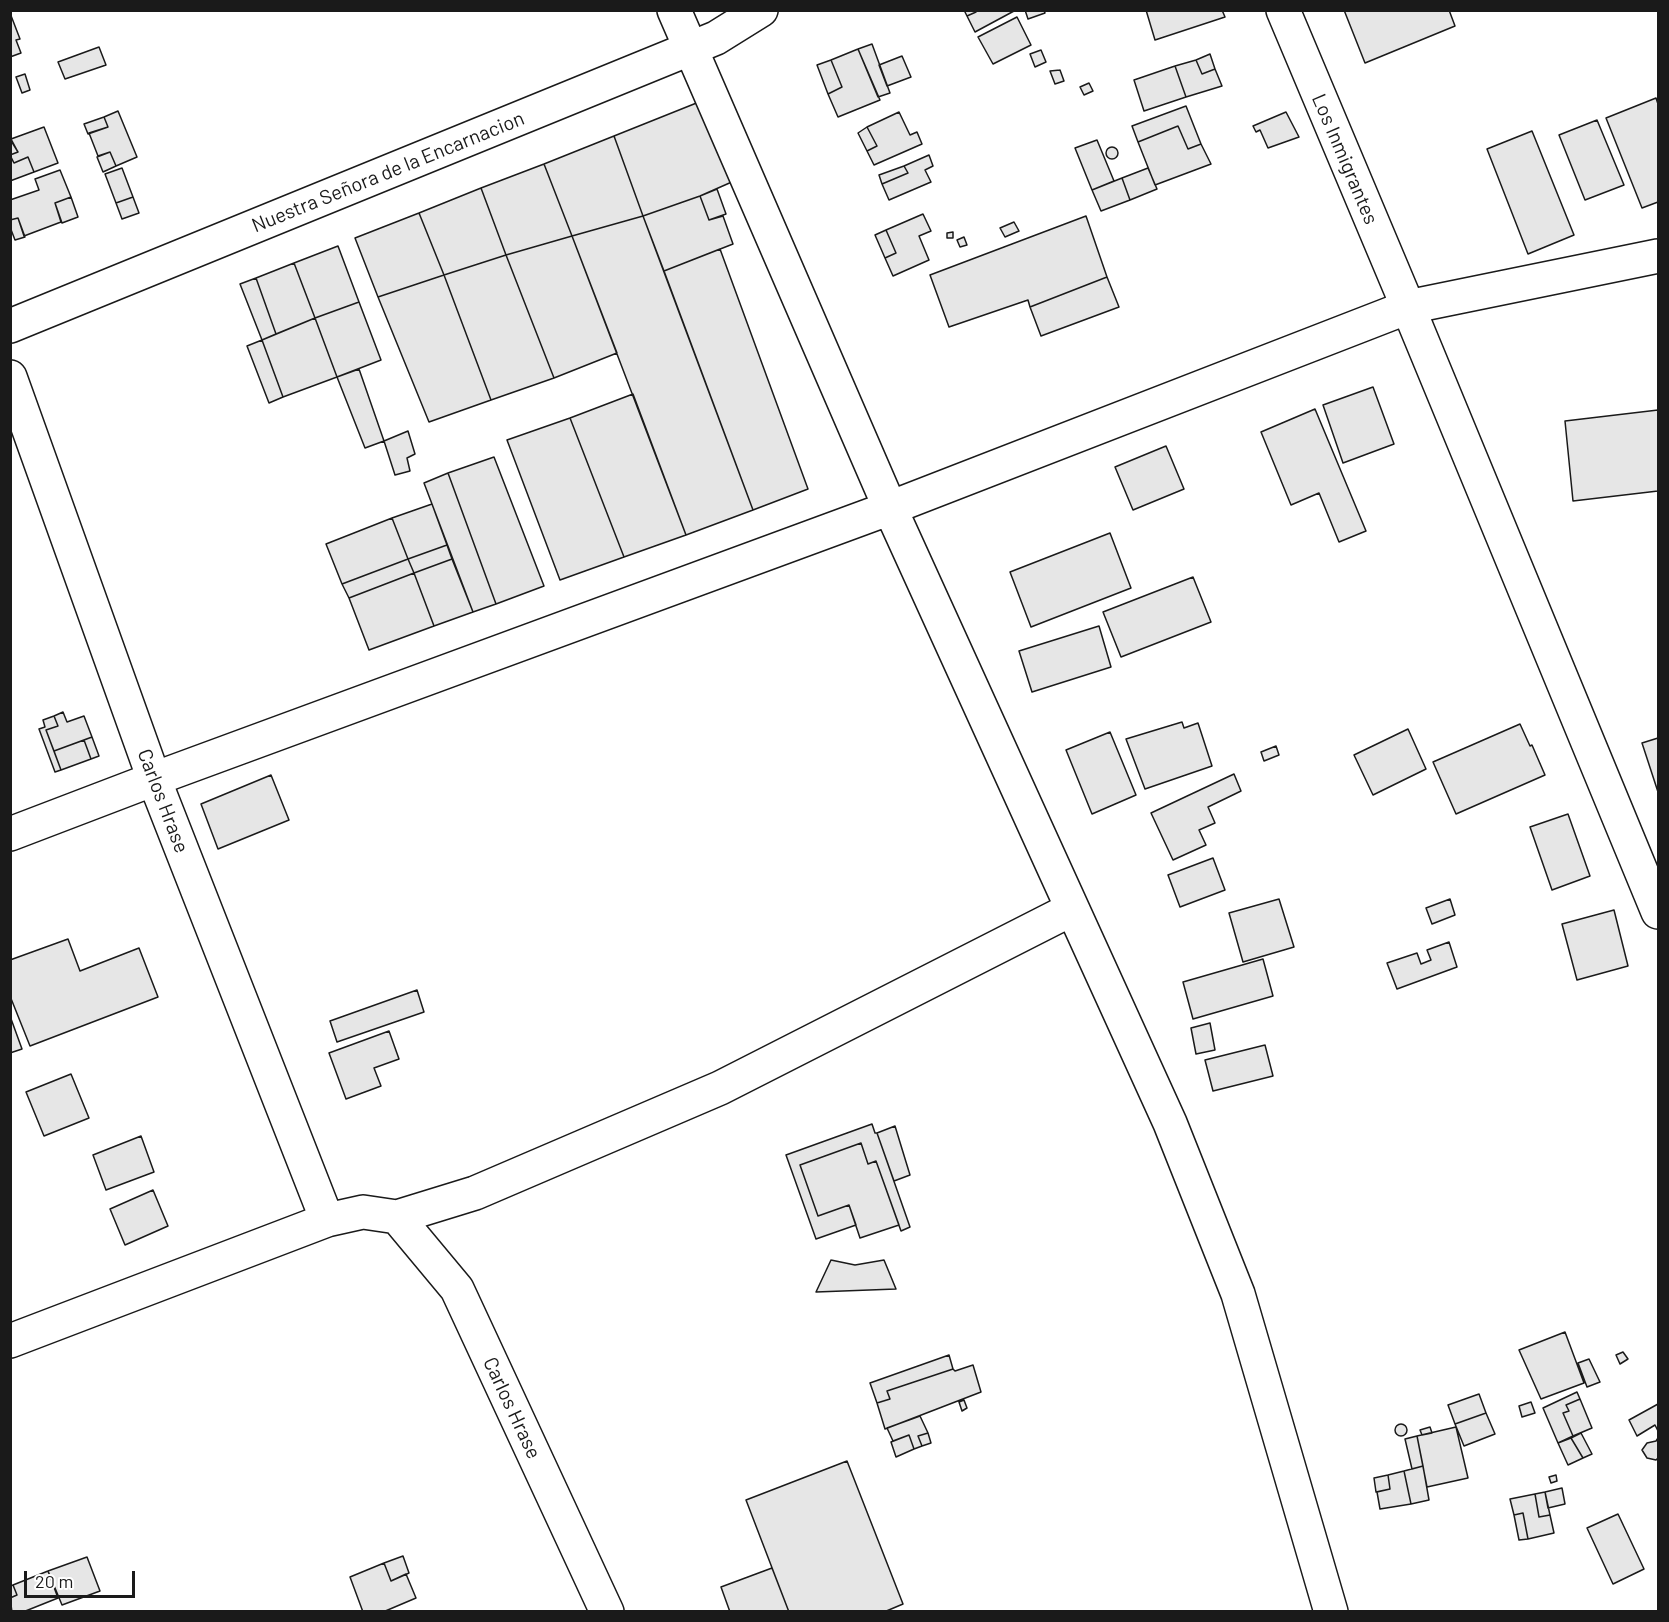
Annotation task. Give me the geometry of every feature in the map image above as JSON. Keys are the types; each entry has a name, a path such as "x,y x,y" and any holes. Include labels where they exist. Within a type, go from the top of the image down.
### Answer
{"street":[{"path":"674,10 890,508 1170,1123 1238,1294 1331,1611"},
{"name":"Nuestra Señora de la Encarnacion","path":"10,326 690,49 716,38 761,10"},
{"name":"Los Inmigrantes","path":"1282,10 1659,912"},
{"path":"10,834 154,778 890,508 1408,307 1659,256"},
{"name":"Carlos Hrase","path":"10,377 154,778 327,1220"},
{"path":"10,1341 327,1220 363,1212 398,1217 474,1193 720,1088 1072,909"},
{"name":"Carlos Hrase","path":"398,1217 457,1288 607,1611"}],"building":[{"path":"964,10 975,10 976,12 967,16"},
{"path":"975,10 1014,11 975,32 967,16 976,12"},
{"path":"1025,10 1044,10 1045,13 1028,19"},
{"path":"1146,10 1222,10 1225,17 1155,40"},
{"path":"1344,10 1449,10 1455,26 1365,63"},
{"path":"10,13 20,39 16,40 21,53 10,57"},
{"path":"1017,17 1031,45 993,64 978,37"},
{"path":"872,44 890,93 878,97 858,49"},
{"path":"99,47 106,65 65,79 58,62"},
{"path":"858,49 880,100 838,117 828,94 842,87 831,60"},
{"path":"1041,50 1046,62 1035,67 1030,54"},
{"path":"1210,54 1215,69 1202,74 1196,60"},
{"path":"902,56 911,77 887,86 879,65"},
{"path":"831,60 842,87 828,94 817,65"},
{"path":"1196,60 1202,74 1215,69 1222,86 1186,97 1175,66"},
{"path":"1175,66 1186,97 1144,111 1134,80"},
{"path":"1060,70 1064,81 1055,84 1050,71"},
{"path":"25,74 30,90 22,93 16,77"},
{"path":"1089,83 1093,91 1084,95 1080,87"},
{"path":"1656,98 1658,104 1658,202 1642,208 1606,118"},
{"path":"704,100 734,181 643,216 614,136"},
{"path":"1186,106 1201,144 1188,149 1178,126 1138,142 1132,126"},
{"path":"118,111 137,157 116,166 110,152 98,156 89,133 108,127 104,117"},
{"path":"899,112 910,135 917,132 922,144 874,165 867,151 877,146 867,127"},
{"path":"1286,112 1299,137 1268,148 1260,130 1256,132 1253,126"},
{"path":"104,117 108,127 88,134 84,124"},
{"path":"1597,120 1624,185 1585,200 1559,135"},
{"path":"1178,126 1188,149 1201,144 1211,164 1155,185 1138,142"},
{"path":"44,127 58,163 34,172 28,157 14,163 10,155 18,152 11,139"},
{"path":"867,127 877,146 867,151 858,133"},
{"path":"1532,131 1574,235 1528,254 1487,149"},
{"path":"614,136 643,216 572,236 544,164"},
{"path":"10,139 18,152 10,155"},
{"path":"1097,140 1114,181 1092,190 1075,148"},
{"path":"1112,147 1118,153 1112,159 1106,153"},
{"path":"110,152 116,166 103,172 97,157"},
{"path":"929,155 933,166 925,170 931,182 889,200 882,184 908,173 904,166"},
{"path":"10,156 14,163 28,157 34,172 10,181"},
{"path":"544,164 572,236 506,255 481,188"},
{"path":"904,166 908,173 882,184 879,175"},
{"path":"122,168 133,197 116,203 105,174"},
{"path":"1148,168 1157,189 1130,200 1122,178"},
{"path":"60,170 71,197 55,203 61,222 24,236 18,218 10,220 10,200 39,190 35,179"},
{"path":"1122,178 1130,200 1101,211 1092,190"},
{"path":"481,188 506,255 444,275 419,213"},
{"path":"717,189 726,214 709,220 700,196"},
{"path":"700,196 709,220 723,216 733,244 664,271 643,216"},
{"path":"71,197 78,217 62,223 55,203"},
{"path":"133,197 139,213 122,219 116,203"},
{"path":"419,213 444,275 378,297 355,238"},
{"path":"923,214 931,231 919,236 929,260 893,276 885,258 896,253 886,230"},
{"path":"643,216 753,510 686,535 572,236"},
{"path":"1086,216 1107,277 1030,307 1028,300 949,327 930,275"},
{"path":"18,218 25,237 15,240 10,220"},
{"path":"1014,222 1019,231 1005,237 1000,228"},
{"path":"886,230 896,253 885,258 875,235"},
{"path":"953,232 953,238 947,238 947,233"},
{"path":"572,236 617,353 554,378 506,255"},
{"path":"964,237 967,245 960,247 957,240"},
{"path":"338,246 359,302 315,318 294,263"},
{"path":"720,249 808,489 753,510 664,271"},
{"path":"506,255 554,378 491,400 444,275"},
{"path":"294,263 315,318 276,334 256,278"},
{"path":"444,275 491,400 429,422 378,297"},
{"path":"1107,277 1119,307 1041,336 1030,307"},
{"path":"256,278 276,334 262,340 240,284"},
{"path":"359,302 381,360 337,377 315,318"},
{"path":"315,318 337,377 283,397 262,340"},
{"path":"262,340 283,397 269,403 247,346"},
{"path":"359,369 384,441 365,448 337,377"},
{"path":"1373,387 1394,444 1343,463 1323,405"},
{"path":"633,394 686,535 624,557 570,418"},
{"path":"1315,409 1366,531 1339,542 1319,493 1291,505 1261,432"},
{"path":"1658,410 1658,491 1573,501 1565,421"},
{"path":"570,418 624,557 560,580 507,440"},
{"path":"408,431 415,454 407,458 410,471 395,475 384,441"},
{"path":"1166,446 1184,489 1133,510 1115,467"},
{"path":"494,457 544,586 496,604 448,473"},
{"path":"448,473 496,604 473,612 424,483"},
{"path":"432,504 447,545 408,559 392,518"},
{"path":"392,518 408,559 342,584 326,544"},
{"path":"1110,533 1131,588 1031,627 1010,572"},
{"path":"447,545 452,559 414,573 408,559"},
{"path":"408,559 414,573 349,598 342,584"},
{"path":"452,559 473,612 434,626 414,573"},
{"path":"414,573 434,626 369,650 349,598"},
{"path":"1193,577 1211,622 1121,657 1103,612"},
{"path":"1099,626 1111,667 1032,692 1019,651"},
{"path":"63,712 67,722 84,716 92,737 54,751 46,730 58,726 54,716"},
{"path":"54,716 58,726 46,730 61,770 55,772 39,729 45,727 43,720"},
{"path":"1182,722 1184,728 1198,723 1212,766 1145,789 1126,739"},
{"path":"1520,724 1545,775 1456,814 1433,762"},
{"path":"1408,729 1426,769 1373,795 1354,755"},
{"path":"1110,732 1136,795 1092,814 1066,750"},
{"path":"92,737 99,756 91,759 84,740"},
{"path":"1658,738 1658,792 1642,743"},
{"path":"84,740 91,759 61,770 54,751"},
{"path":"1276,746 1279,755 1264,761 1261,752"},
{"path":"1234,774 1241,791 1208,807 1215,823 1199,830 1206,845 1173,860 1151,813"},
{"path":"271,775 289,820 218,849 201,804"},
{"path":"1568,814 1590,876 1552,890 1530,827"},
{"path":"1213,858 1225,890 1180,907 1168,875"},
{"path":"1279,899 1294,947 1243,962 1229,913"},
{"path":"1450,899 1455,915 1432,924 1426,908"},
{"path":"1614,910 1628,966 1577,980 1562,924"},
{"path":"68,939 80,971 139,948 158,997 30,1046 10,996 10,960"},
{"path":"1449,942 1457,967 1397,989 1387,963 1417,953 1421,964 1431,960 1427,950"},
{"path":"1263,959 1273,996 1193,1019 1183,982"},
{"path":"417,990 424,1012 337,1042 330,1021"},
{"path":"10,1016 22,1049 10,1053"},
{"path":"1210,1023 1215,1050 1196,1054 1191,1028"},
{"path":"389,1031 399,1059 374,1068 381,1086 346,1099 329,1053"},
{"path":"1265,1045 1273,1076 1213,1091 1205,1060"},
{"path":"71,1074 89,1118 44,1136 26,1092"},
{"path":"872,1124 910,1227 901,1231 876,1161 868,1164 861,1143 800,1165 818,1216 849,1205 856,1225 816,1239 786,1155"},
{"path":"895,1126 910,1175 894,1181 877,1133"},
{"path":"141,1136 154,1172 106,1190 93,1155"},
{"path":"861,1143 868,1164 876,1161 899,1225 860,1238 849,1205 818,1216 800,1165"},
{"path":"153,1190 168,1226 125,1245 110,1209"},
{"path":"831,1260 855,1265 884,1260 896,1289 816,1292"},
{"path":"1565,1332 1584,1383 1541,1399 1519,1350"},
{"path":"1623,1352 1628,1359 1620,1364 1616,1355"},
{"path":"949,1355 953,1369 887,1391 890,1399 877,1403 870,1383"},
{"path":"1589,1359 1600,1382 1587,1387 1578,1363"},
{"path":"973,1365 981,1392 885,1429 877,1403 890,1399 887,1391 953,1369 955,1371"},
{"path":"1577,1392 1580,1399 1566,1405 1569,1411 1563,1413 1573,1436 1558,1443 1543,1408"},
{"path":"1479,1394 1486,1413 1455,1424 1448,1405"},
{"path":"1580,1399 1592,1428 1573,1436 1563,1413 1569,1411 1566,1405"},
{"path":"964,1400 967,1408 962,1411 959,1402"},
{"path":"1531,1402 1535,1413 1522,1417 1519,1406"},
{"path":"1658,1404 1658,1431 1655,1425 1637,1436 1629,1420"},
{"path":"1486,1413 1495,1434 1464,1446 1455,1424"},
{"path":"920,1416 928,1433 918,1436 922,1446 914,1449 909,1435 893,1441 887,1428"},
{"path":"1403,1424 1407,1430 1403,1436 1399,1436 1395,1428"},
{"path":"1430,1427 1432,1433 1422,1435 1420,1430"},
{"path":"1456,1427 1468,1478 1427,1487 1417,1436"},
{"path":"928,1433 931,1443 922,1446 918,1436"},
{"path":"1581,1433 1592,1454 1583,1458 1571,1438"},
{"path":"909,1435 914,1449 896,1457 891,1442"},
{"path":"1417,1436 1423,1466 1412,1469 1405,1439"},
{"path":"1571,1438 1583,1458 1568,1465 1558,1443"},
{"path":"1658,1438 1658,1458 1656,1460 1647,1458 1642,1450 1647,1443 1656,1441"},
{"path":"847,1461 903,1604 884,1612 789,1612 746,1500"},
{"path":"1423,1466 1429,1500 1411,1504 1404,1471"},
{"path":"1404,1471 1411,1504 1380,1509 1377,1492 1390,1489 1388,1475"},
{"path":"1388,1475 1390,1489 1376,1492 1374,1478"},
{"path":"1556,1475 1557,1481 1551,1483 1549,1477"},
{"path":"1562,1488 1565,1504 1548,1508 1545,1492"},
{"path":"1545,1492 1550,1515 1539,1517 1535,1494"},
{"path":"1535,1494 1539,1517 1550,1515 1554,1533 1528,1539 1523,1513 1514,1515 1510,1499"},
{"path":"1523,1513 1528,1539 1519,1540 1514,1515"},
{"path":"1618,1514 1644,1569 1613,1584 1587,1528"},
{"path":"403,1556 409,1573 391,1581 384,1563"},
{"path":"87,1557 100,1591 62,1605 48,1571"},
{"path":"384,1563 391,1581 406,1574 416,1598 383,1612 363,1612 350,1577"},
{"path":"772,1568 789,1612 730,1612 721,1587"},
{"path":"48,1571 58,1598 23,1612 12,1612 10,1598 17,1595 13,1585"},
{"path":"13,1585 17,1595 10,1598 10,1586"}]}
